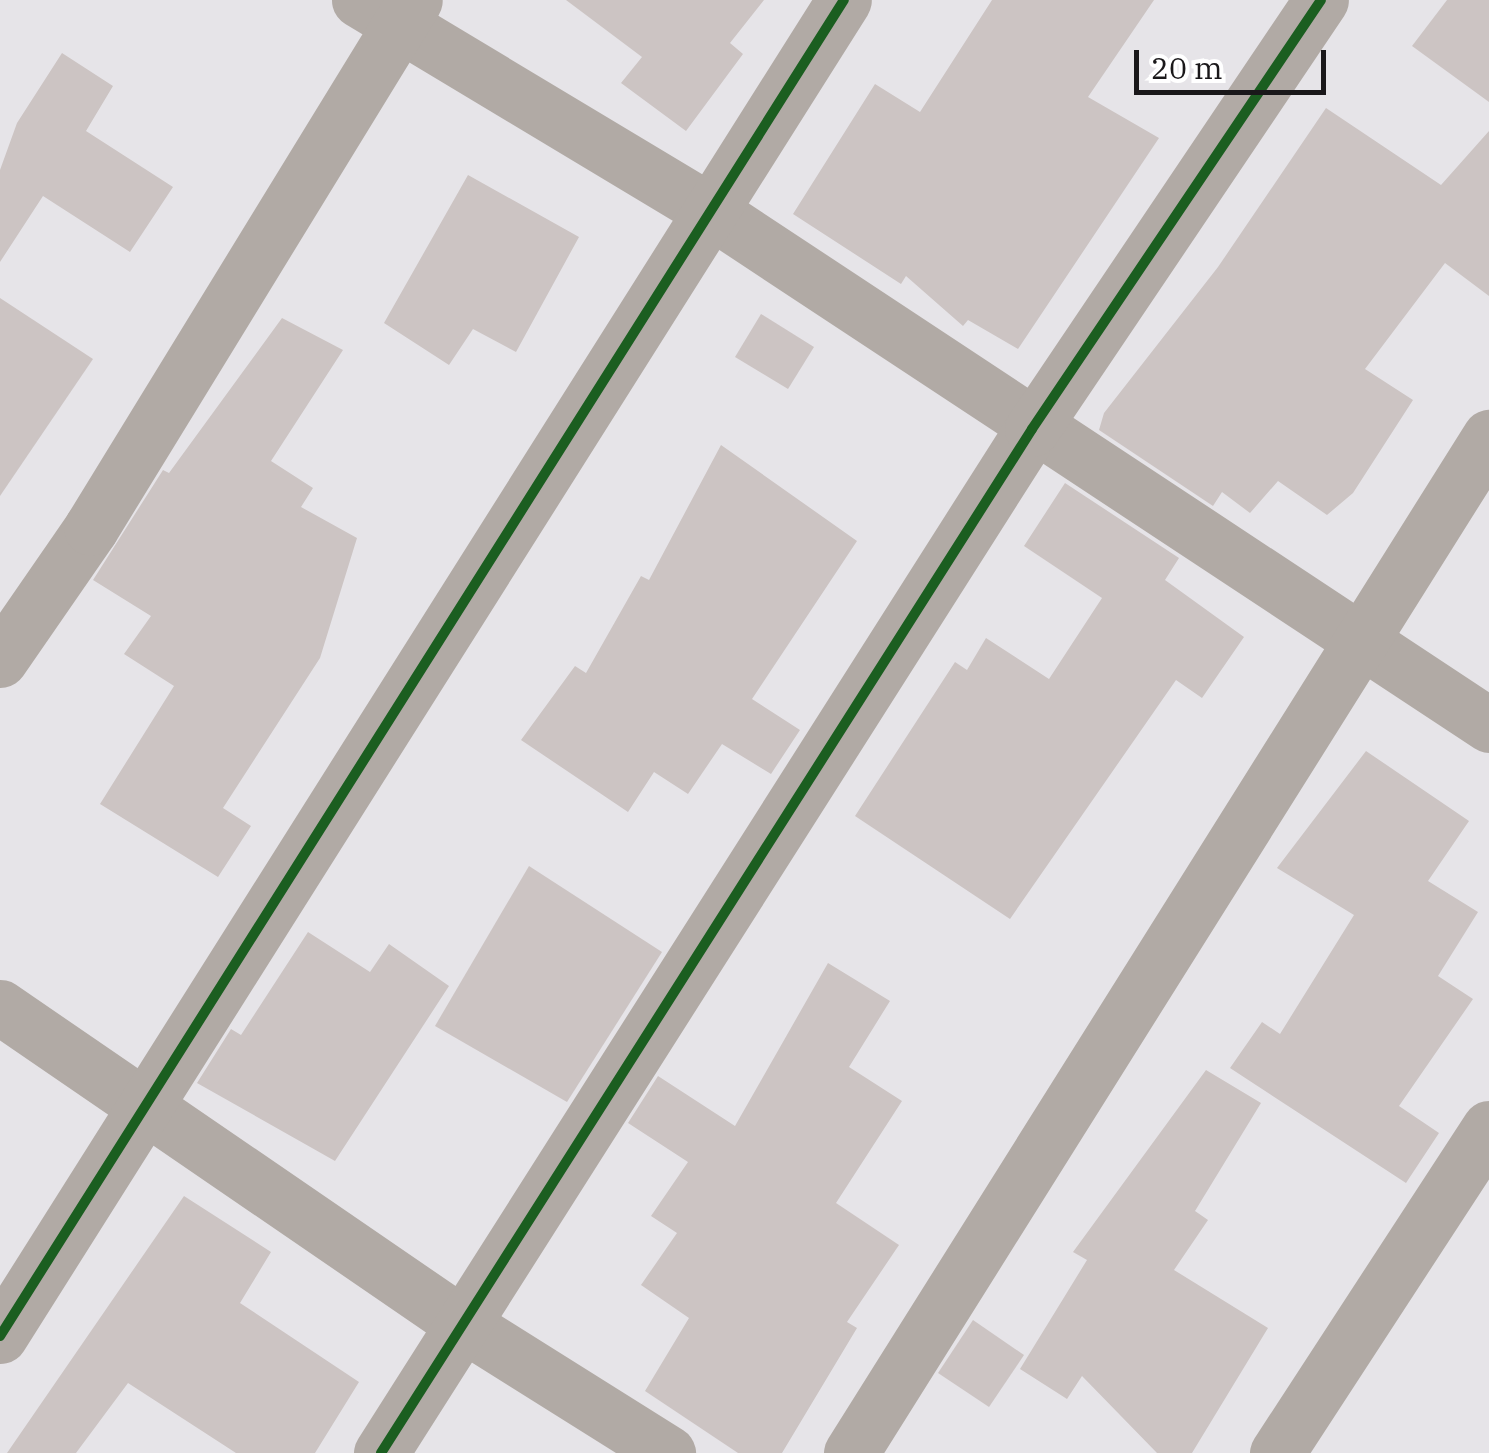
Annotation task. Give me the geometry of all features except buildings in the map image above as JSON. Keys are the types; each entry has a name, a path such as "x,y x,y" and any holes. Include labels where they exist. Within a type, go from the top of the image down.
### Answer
{"street":[{"path":"0,1336 844,0"},
{"path":"381,1453 1032,429 1320,0"},
{"path":"0,660 91,528 391,9 712,212 1032,429 1489,725"},
{"path":"851,1453 1489,437"},
{"path":"0,1007 464,1325 668,1453"},
{"path":"1277,1453 1489,1128"}],"cycle path":[{"path":"0,1336 844,0"},
{"path":"381,1453 1032,429 1321,0"}]}
